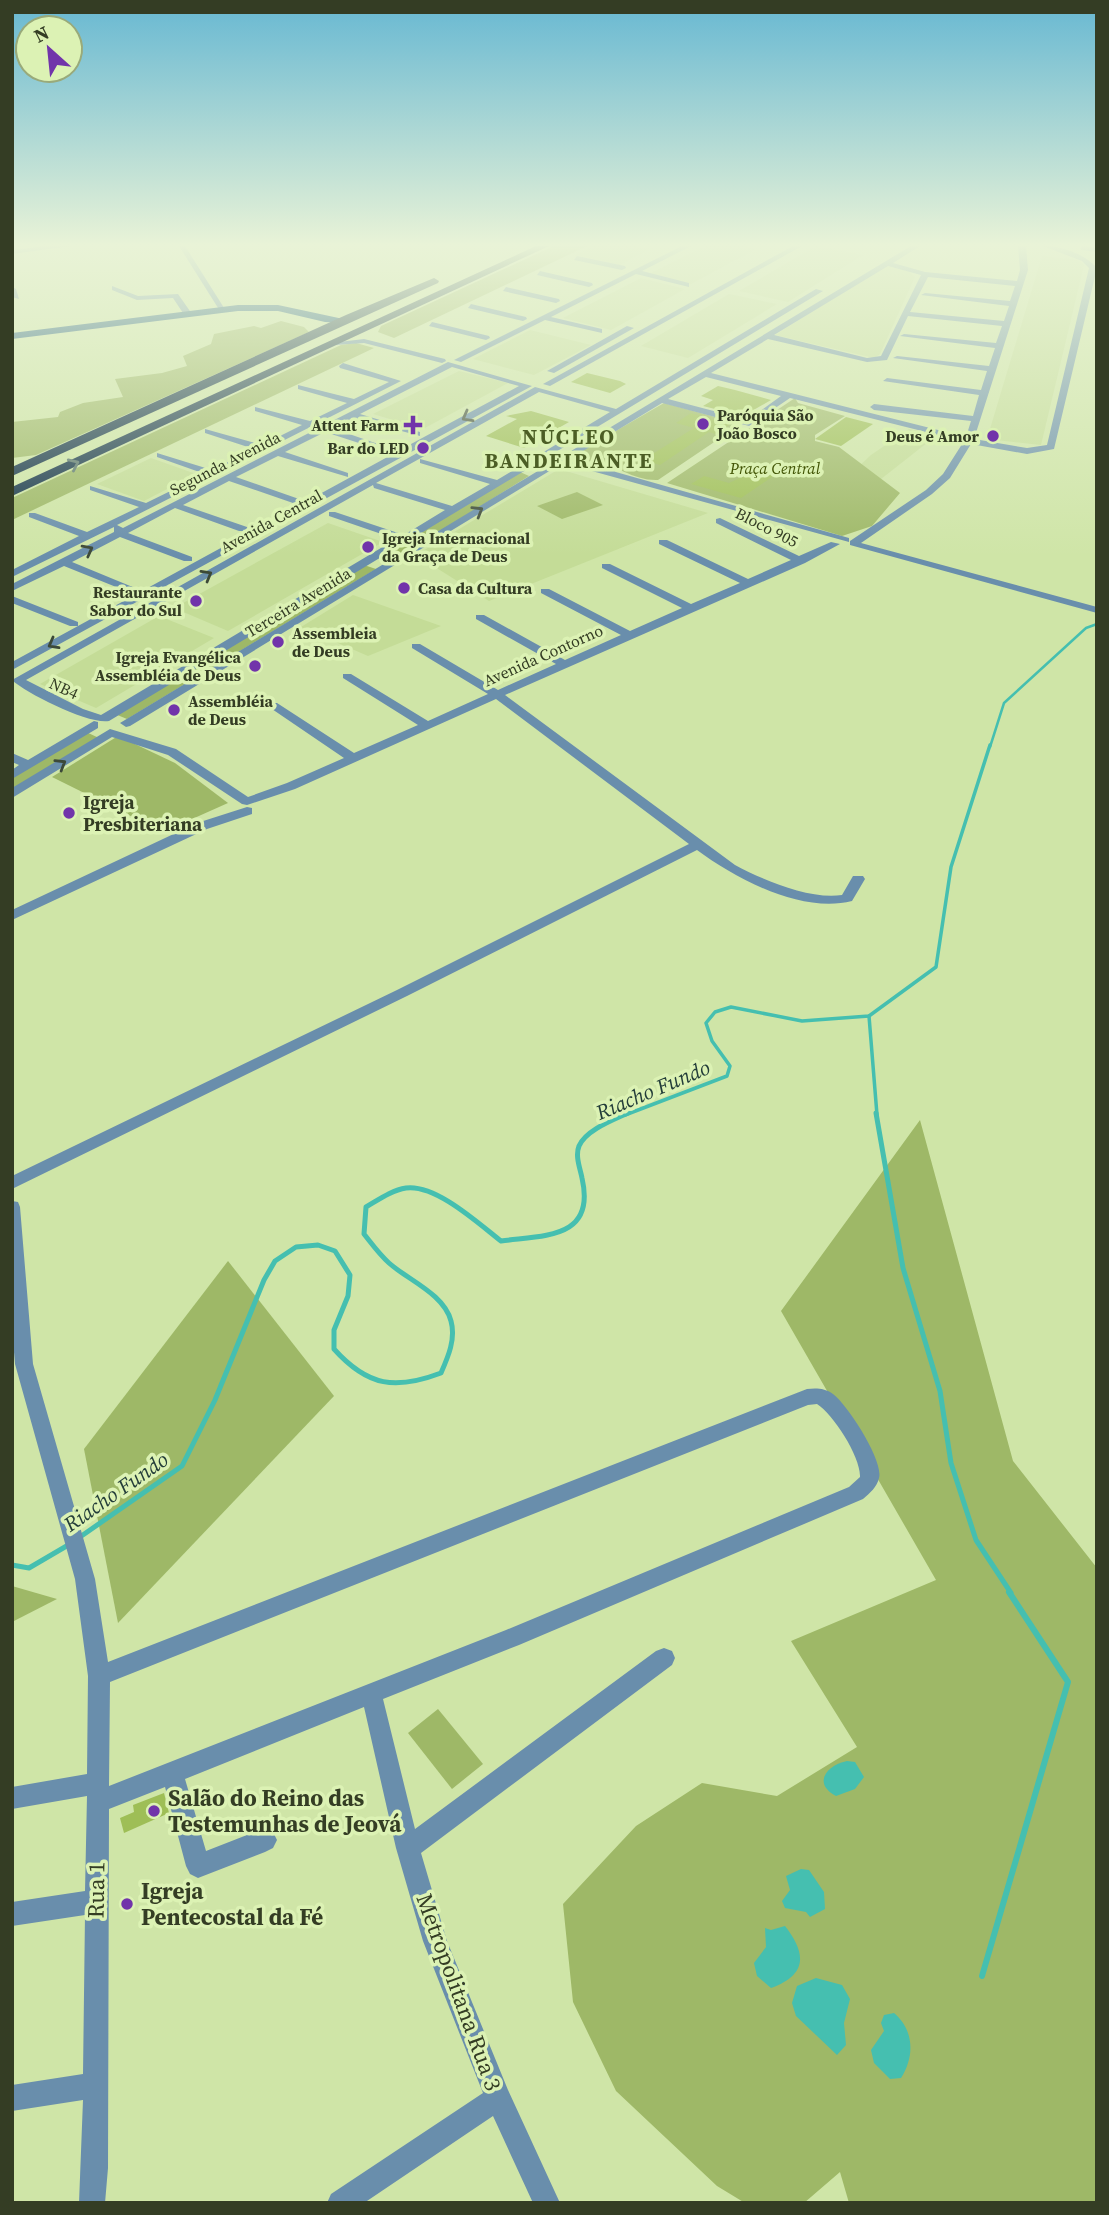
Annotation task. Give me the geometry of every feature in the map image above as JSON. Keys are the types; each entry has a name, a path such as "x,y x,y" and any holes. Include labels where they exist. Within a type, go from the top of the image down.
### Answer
{"highway":[{"path":"12,472 282,349"},
{"path":"12,492 321,349"},
{"path":"103,431 111,437 125,440"},
{"path":"85,440 107,449"}],"street":[{"path":"407,349 617,407"},
{"name":"Segunda Avenida","path":"12,588 335,425 467,349"},
{"name":"Segunda Avenida","path":"12,574 318,419 397,381 474,349"},
{"name":"Avenida Central","path":"539,385 543,375 590,349"},
{"name":"Avenida Central","path":"14,678 417,460 539,385 613,349"},
{"name":"Terceira Avenida","path":"12,775 533,462 617,407 629,405 721,349"},
{"name":"Terceira Avenida","path":"111,733 746,349"},
{"path":"826,349 878,360 890,349"},
{"name":"Avenida Contorno","path":"12,916 244,805 691,608 871,533 921,500 942,481 968,440 999,349"},
{"path":"705,374 968,440 1038,451 1051,447 1074,349"},
{"path":"586,352 601,356"},
{"path":"897,358 993,369"},
{"path":"343,366 397,381"},
{"path":"887,381 984,393"},
{"name":"Avenida Central","path":"14,678 211,557 515,390 539,385"},
{"path":"539,385 606,410 617,407"},
{"path":"301,387 354,402"},
{"path":"657,387 671,395 749,423 788,394"},
{"path":"873,407 976,419"},
{"path":"258,409 318,419 396,454 498,483"},
{"path":"354,415 416,435"},
{"path":"208,431 261,448"},
{"path":"278,453 345,475"},
{"path":"160,455 212,473"},
{"path":"569,457 581,465 846,544 1097,610"},
{"path":"533,462 536,466 552,467 581,465"},
{"path":"518,471 538,475"},
{"path":"229,478 296,501"},
{"path":"377,486 454,510"},
{"path":"93,488 146,506"},
{"path":"175,505 243,529"},
{"path":"332,514 405,539"},
{"path":"32,515 88,536"},
{"path":"119,520 135,526"},
{"name":"Bloco 905","path":"720,521 805,559"},
{"path":"105,527 117,528 120,533 187,559"},
{"path":"663,542 749,583"},
{"path":"230,547 235,552 246,554"},
{"path":"379,554 397,561"},
{"path":"211,557 223,556 233,561"},
{"path":"12,559 29,566"},
{"path":"64,562 131,590"},
{"path":"363,564 382,569"},
{"path":"606,566 691,608"},
{"path":"545,591 630,635"},
{"path":"12,599 74,624"},
{"path":"480,617 564,664"},
{"path":"415,646 498,695 697,845 754,881 830,901 847,898 858,879"},
{"path":"347,676 427,725"},
{"name":"NB4","path":"14,678 99,722"},
{"path":"273,705 353,758"},
{"path":"145,742 119,717 99,722 100,733 111,733 145,742 184,758 208,774 244,805"},
{"path":"12,794 111,733"},
{"path":"12,757 29,765"},
{"path":"12,1183 402,993 697,845"},
{"name":"Rua 1","path":"12,1207 24,1364 85,1579 99,1676 96,2085 92,2203"},
{"path":"12,1798 97,1793 172,1773 512,1638 856,1493 868,1484 871,1472 864,1455 827,1400 818,1396 807,1397 99,1676"},
{"path":"408,1848 664,1658"},
{"name":"Metropolitana Rua 3","path":"371,1693 408,1848 435,1941 498,2098 547,2203"},
{"path":"172,1773 198,1867 265,1840"},
{"path":"12,1913 96,1901"},
{"path":"12,2098 96,2085"},
{"path":"340,2203 498,2098"}],"shaded area":[{"path":"492,349 583,349 534,375 473,359"},
{"path":"654,349 702,349 688,358"},
{"path":"837,349 882,349 874,358"},
{"path":"1014,349 1064,349 1041,445 987,439"},
{"path":"459,371 508,383 423,429 373,414"},
{"path":"909,429 937,435 881,479 854,471 871,455"},
{"path":"151,458 196,474 144,501 97,484"},
{"path":"559,469 708,513 489,601 416,555"},
{"path":"328,523 383,542 228,631 174,608"},
{"path":"353,595 441,626 368,656 301,627"},
{"path":"159,616 214,638 96,708 40,684"}],"green space":[{"path":"198,349 270,349 36,455 12,458 12,422 58,417 60,412 83,403 123,397 115,379 162,373 187,366 183,356"},
{"path":"332,349 371,349 12,520 12,498"},
{"name":"Praça Central","path":"795,398 798,403 845,416 815,435 815,441 839,447 900,493 872,526 842,536 667,483"},
{"path":"664,403 741,424 658,480 633,475 594,459 588,462 575,457 576,454"},
{"path":"520,472 529,476 399,557 385,554"},
{"path":"577,492 603,505 562,519 537,506"},
{"path":"364,565 376,569 127,719 115,714"},
{"path":"84,731 99,738 12,790 12,774"},
{"path":"118,736 175,763 228,803 163,832 52,777"},
{"path":"920,1120 1013,1461 1097,1568 1097,2203 849,2203 840,2172 804,2203 745,2203 717,2186 616,2091 573,2002 563,1904 636,1826 702,1783 777,1796 857,1747 791,1641 936,1580 781,1311"},
{"path":"228,1261 334,1396 118,1623 84,1449"},
{"path":"12,1586 57,1599 12,1622"},
{"path":"438,1709 483,1764 452,1789 408,1733"}],"water":[{"path":"847,1761 855,1762 864,1777 855,1789 836,1796 825,1786 825,1775 833,1766"},
{"path":"801,1869 809,1870 824,1892 825,1909 810,1917 806,1912 785,1908 782,1901 790,1890 786,1876"},
{"path":"785,1926 797,1946 800,1963 791,1977 771,1988 757,1976 754,1963 766,1947 765,1928 771,1930"},
{"path":"816,1978 842,1985 850,1999 844,2023 846,2045 837,2055 796,2016 792,2003 797,1986"},
{"path":"894,2013 906,2027 910,2052 906,2070 901,2078 890,2079 874,2063 871,2050 884,2031 881,2023 884,2015"}],"building":[{"path":"587,373 626,384 610,393 571,382"},
{"path":"718,386 771,400 743,416 703,406 713,400 701,396"},
{"path":"531,411 569,422 524,448 486,436 517,419 506,416"},
{"path":"691,413 731,424 715,434 709,432 660,465 643,460 694,428 676,423"},
{"path":"846,417 873,424 841,446 815,439"},
{"path":"757,470 767,470 775,475 741,498 691,484 704,476 729,483"},
{"name":"Salão do Reino das Testemunhas de Jeová","path":"164,1793 169,1813 124,1833 120,1818 134,1812 133,1805"}],"waterway":[{"name":"Riacho Fundo","path":"990,747 1004,703 1086,628 1097,624"},
{"name":"Riacho Fundo","path":"869,1016 936,967 951,867 990,745"},
{"name":"Riacho Fundo","path":"625,1115 727,1076 730,1066 712,1041 706,1023 715,1012 731,1007 802,1021 869,1016"},
{"path":"869,1016 877,1115"},
{"name":"Riacho Fundo","path":"80,1537 182,1466 215,1400 264,1280 275,1261 296,1247 318,1245 335,1251 350,1275 348,1296 334,1330 334,1349 359,1371 383,1382 396,1383 441,1373 452,1341 451,1321 447,1311 433,1295 389,1263 364,1234 366,1207 396,1191 418,1188 456,1207 501,1241 550,1235 574,1223 581,1213 584,1198 578,1150 582,1140 594,1130 628,1113"},
{"path":"876,1113 903,1268 940,1391 951,1463 976,1540 1011,1593"},
{"name":"Riacho Fundo","path":"12,1565 29,1568 70,1544"},
{"path":"982,1976 1068,1682 1009,1592"}],"place":[{"name":"Paróquia São João Bosco","path":"703,424"},
{"name":"Attent Farm","path":"413,425"},
{"name":"Deus é Amor","path":"993,436"},
{"name":"Bar do LED","path":"423,448"},
{"name":"Igreja Internacional da Graça de Deus","path":"368,547"},
{"name":"Casa da Cultura","path":"404,588"},
{"name":"Restaurante Sabor do Sul","path":"196,601"},
{"name":"Assembleia de Deus","path":"278,642"},
{"name":"Igreja Evangélica Assembléia de Deus","path":"255,666"},
{"name":"Assembléia de Deus","path":"174,710"},
{"name":"Igreja Presbiteriana","path":"69,813"},
{"name":"Salão do Reino das Testemunhas de Jeová","path":"154,1811"},
{"name":"Igreja Pentecostal da Fé","path":"127,1904"}],"district":[{"name":"NÚCLEO BANDEIRANTE","path":"569,449"}]}
